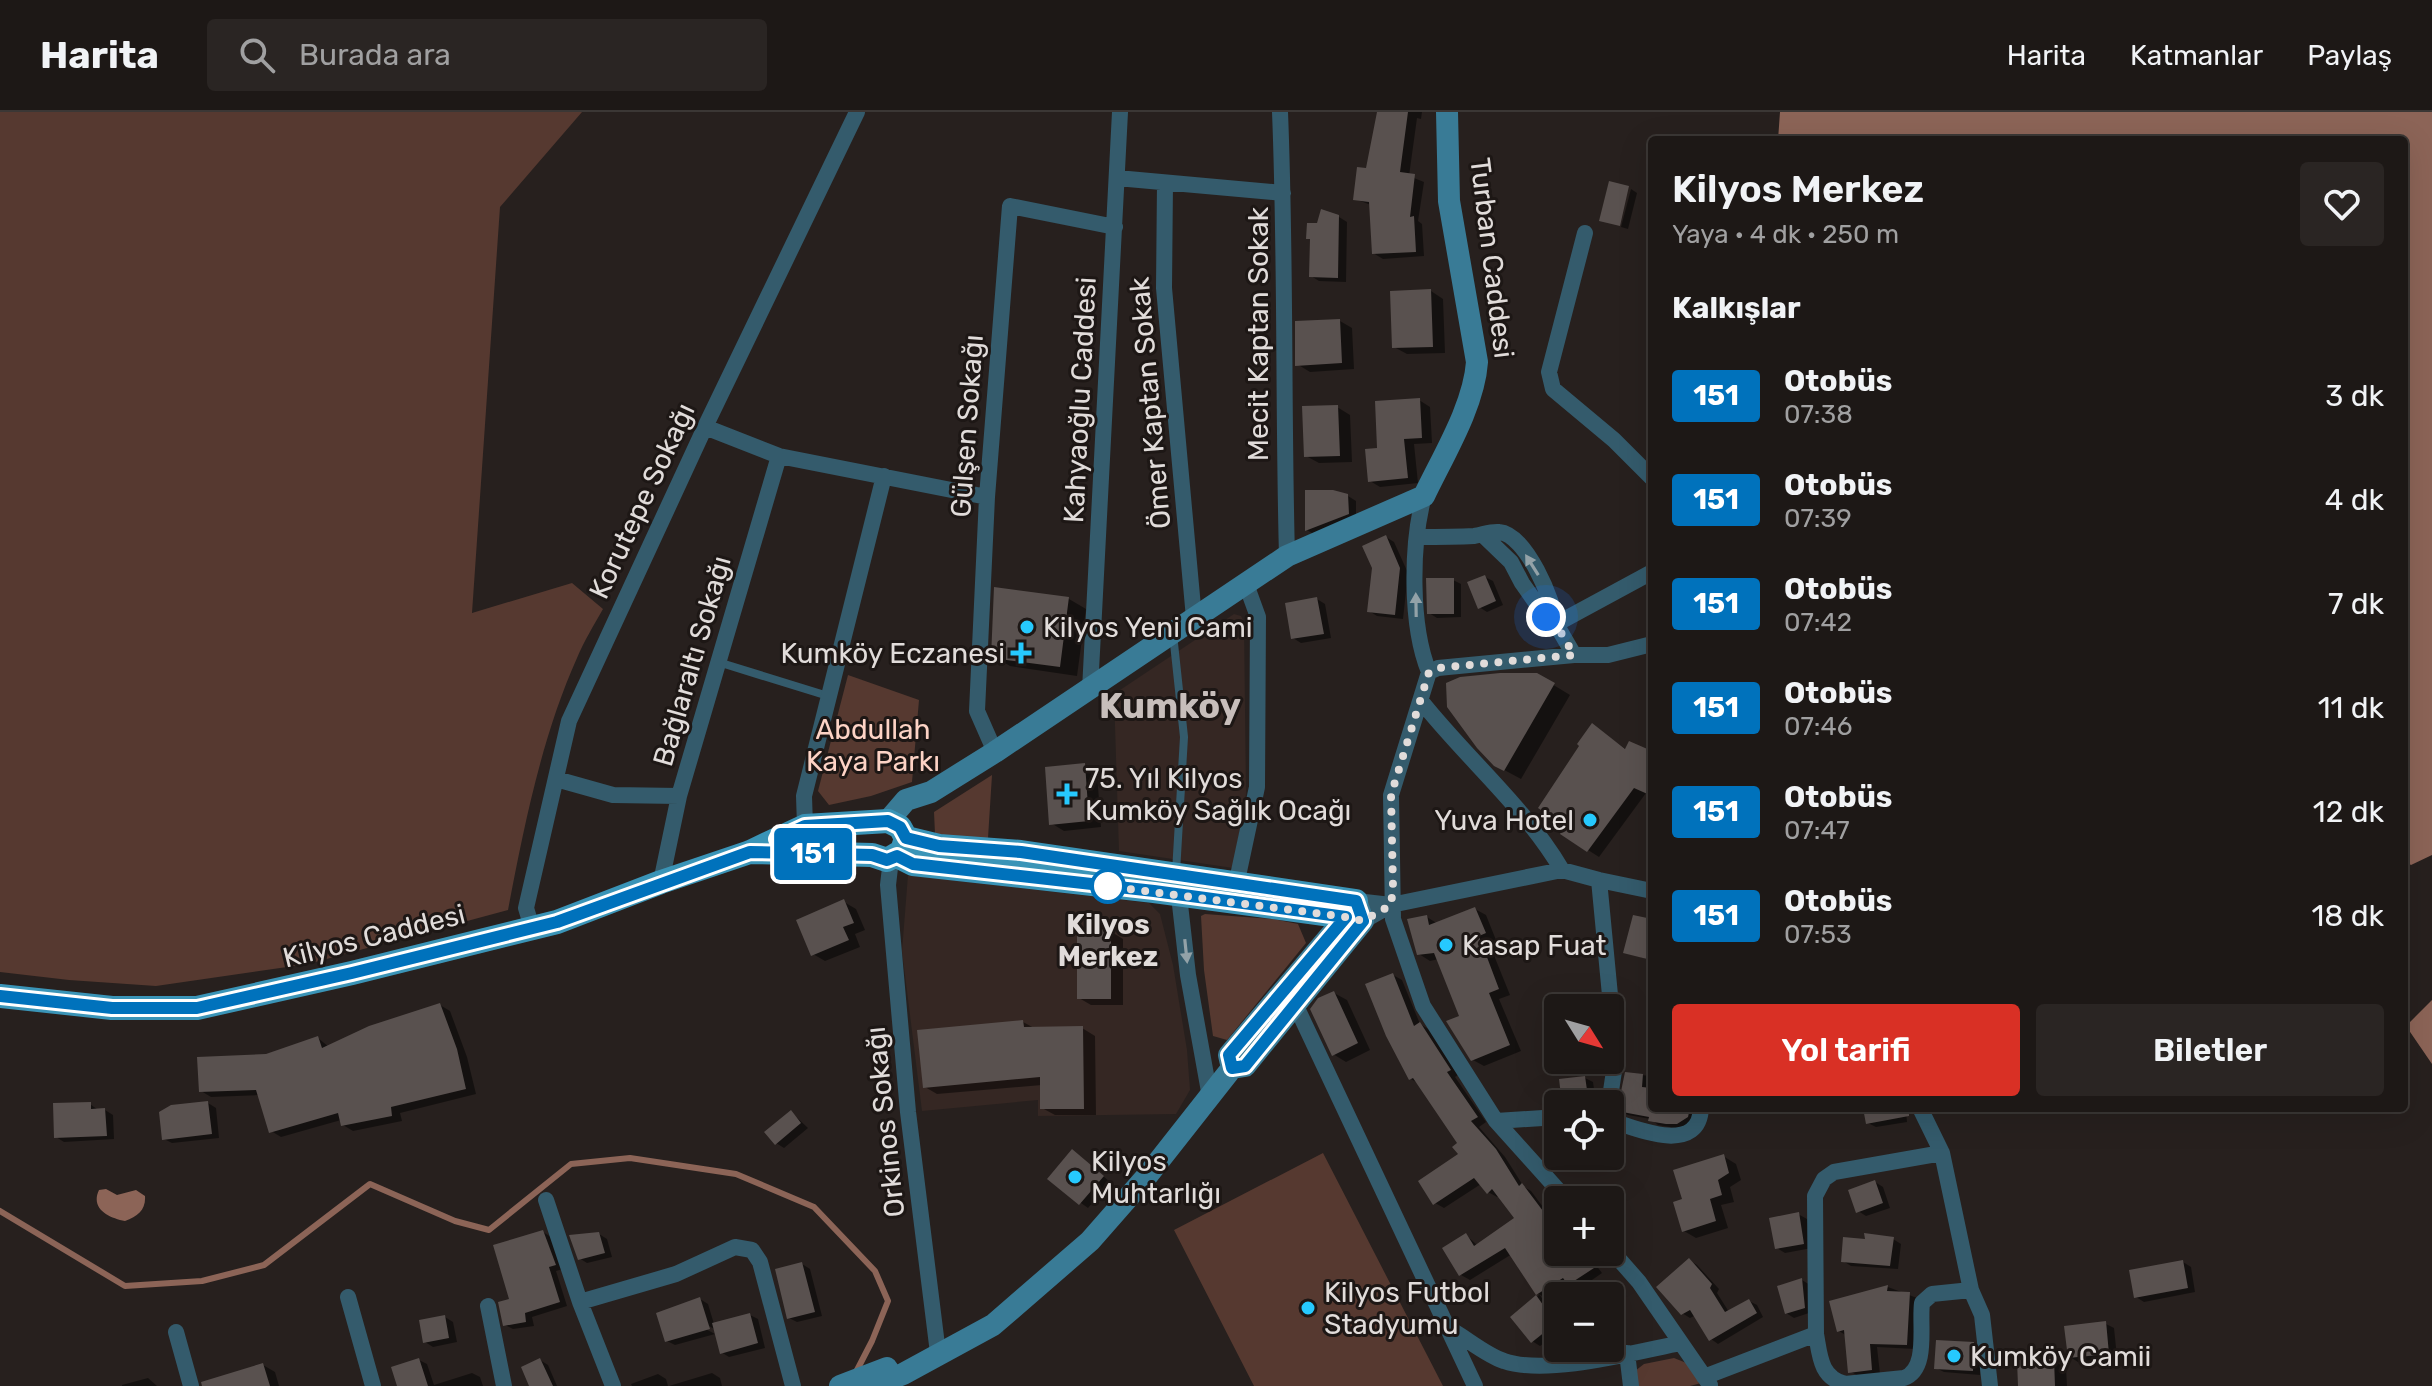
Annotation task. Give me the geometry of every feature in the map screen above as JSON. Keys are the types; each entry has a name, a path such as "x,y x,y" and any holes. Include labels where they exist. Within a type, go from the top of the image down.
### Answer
{"main road":[{"name":"Turban Caddesi","path":"1424,496 1476,379 1477,362 1449,201 1447,112"},
{"path":"750,852 889,842 931,792 1090,690 1287,556 1424,496"},
{"path":"750,852 805,826 889,842 913,864 1178,884 1355,913 1290,998 1245,1066 1232,1068 1090,1241 993,1325 901,1369 840,1386"},
{"name":"Kilyos Caddesi","path":"0,996 112,1008 197,1008 557,922 750,852"},
{"path":"873,1386 901,1369"}],"street":[{"name":"Korutepe Sokağı","path":"532,928 526,908 569,721 705,427 857,112"},
{"name":"Kahyaoğlu Caddesi","path":"1090,690 1120,112"},
{"name":"Mecit Kaptan Sokak","path":"1280,112 1287,556"},
{"path":"1117,178 1283,193"},
{"name":"Ömer Kaptan Sokak","path":"1165,183 1164,288 1194,618"},
{"name":"Gülşen Sokağı","path":"995,752 977,711 987,497 1010,206 1115,227"},
{"path":"1585,233 1549,372 1550,382 1565,401 1614,440 1648,474"},
{"path":"705,427 779,456 987,497"},
{"name":"Bağlaraltı Sokağı","path":"661,882 679,796 779,456"},
{"path":"805,826 804,796 884,476"},
{"path":"1424,496 1417,537 1416,624 1429,672 1391,795 1393,919 1423,1006 1496,1121 1554,1186"},
{"path":"1417,537 1500,532 1511,537 1528,556 1554,608 1556,624 1574,655"},
{"path":"1556,624 1648,574"},
{"path":"1235,892 1257,787 1258,617 1246,584"},
{"path":"1429,672 1438,668 1574,655 1608,655 1648,645"},
{"path":"1421,701 1450,737 1511,800 1548,846 1562,870"},
{"path":"556,779 613,795 679,796"},
{"name":"Orkinos Sokağı","path":"889,842 880,871 888,885 908,1112 938,1353"},
{"path":"1355,913 1562,870 1648,890"},
{"path":"1599,880 1616,1058 1611,1090"},
{"path":"1178,884 1188,975 1210,1097"},
{"path":"1290,998 1475,1386"},
{"path":"1624,1125 1675,1136 1688,1135 1697,1127 1700,1112"},
{"path":"1922,1112 1942,1153 1971,1290 1982,1315 1990,1386"},
{"path":"1496,1121 1544,1118"},
{"path":"1942,1153 1834,1172 1819,1187 1815,1196 1816,1334 1823,1368 1828,1376 1845,1384 1910,1376 1919,1364 1922,1303 1932,1294 1971,1290"},
{"path":"546,1200 580,1302 613,1386"},
{"path":"580,1302 676,1274 735,1247 752,1250 760,1262 793,1386"},
{"path":"1624,1265 1707,1381 1816,1334"},
{"path":"348,1297 373,1386"},
{"path":"488,1306 504,1386"},
{"path":"1446,1327 1501,1361 1526,1367 1552,1366 1681,1343"},
{"path":"176,1332 191,1386"},
{"path":"1627,1353 1631,1386"}],"lane":[{"path":"1173,633 1184,737 1178,884"},
{"path":"718,662 829,696"}],"shaded area":[{"path":"1780,112 2432,112 2432,855 2411,865 2408,863 2408,136 1778,136"},
{"path":"1234,614 1241,616 1244,622 1246,794 1233,868 1119,851 1114,694"},
{"path":"908,875 1149,903 1160,914 1173,965 1187,1050 1190,1090 1176,1114 1038,1116 1038,1100 922,1111 902,951"},
{"path":"2432,1000 2432,1064 2408,1029 2408,1024"},
{"path":"106,1189 117,1195 136,1190 145,1196 143,1209 125,1221 107,1215 97,1202 99,1190"}],"green space":[{"path":"0,112 582,112 500,207 472,613 572,583 603,609 580,652 554,718 528,814 508,910 308,964 156,986 0,972"},
{"name":"Abdullah Kaya Parkı","path":"848,675 919,700 912,782 871,796 829,805 818,791"},
{"path":"992,775 988,838 950,838 935,834 934,812"},
{"path":"1201,916 1298,924 1306,943 1227,1040 1213,1036 1204,970"},
{"name":"Kilyos Futbol Stadyumu","path":"1323,1153 1443,1386 1254,1386 1174,1230"},
{"path":"1674,1358 1689,1364 1705,1382 1690,1386 1637,1386 1635,1371 1644,1364"}],"building":[{"path":"1377,112 1408,112 1400,172 1415,174 1410,217 1414,216 1416,252 1372,254 1369,202 1353,200 1357,167 1366,168"},
{"path":"1609,181 1629,186 1620,226 1599,221"},
{"path":"1321,209 1339,215 1338,278 1309,277 1310,239 1306,239 1307,223 1317,223"},
{"path":"1431,289 1433,347 1392,348 1390,291"},
{"path":"1340,319 1342,363 1295,366 1295,321"},
{"path":"1420,398 1422,438 1404,439 1408,478 1368,482 1365,449 1377,448 1375,401"},
{"path":"1338,405 1340,456 1304,457 1302,406"},
{"path":"1305,490 1333,490 1348,494 1349,514 1305,531"},
{"path":"1386,535 1400,568 1395,615 1367,612 1372,568 1362,546"},
{"path":"1485,575 1496,601 1478,609 1467,582"},
{"path":"1426,578 1454,578 1454,614 1427,614"},
{"name":"Kilyos Yeni Cami","path":"994,587 1069,597 1060,667 991,658"},
{"path":"1317,597 1324,634 1291,639 1285,603"},
{"path":"1537,673 1555,683 1504,771 1494,766 1477,748 1447,707 1446,683 1460,677"},
{"path":"1592,723 1625,749 1629,741 1648,749 1648,794 1634,788 1587,852 1560,834 1565,826 1538,808 1579,746 1577,744"},
{"name":"75. Yıl Kilyos Kumköy Sağlık Ocağı","path":"1085,763 1089,821 1049,825 1045,767"},
{"path":"844,899 854,923 843,927 849,940 811,956 796,920"},
{"path":"1475,907 1486,933 1479,936 1499,989 1489,993 1510,1045 1471,1061 1446,1021 1459,1016 1434,953 1417,955 1407,919 1427,915 1429,925"},
{"path":"1633,915 1648,918 1647,959 1623,953"},
{"path":"1077,929 1111,929 1111,999 1077,999"},
{"path":"1393,973 1414,1026 1420,1022 1451,1070 1447,1072 1478,1117 1471,1121 1496,1149 1519,1186 1522,1183 1544,1210 1544,1266 1594,1268 1573,1282 1566,1282 1563,1278 1557,1282 1544,1282 1544,1290 1536,1295 1505,1248 1459,1276 1442,1248 1466,1233 1474,1246 1514,1218 1492,1189 1487,1194 1474,1178 1433,1205 1418,1181 1458,1154 1452,1147 1457,1143 1413,1078 1409,1080 1386,1036 1365,984"},
{"path":"1334,991 1358,1043 1332,1056 1310,1009 1318,998"},
{"path":"440,1003 457,1049 466,1089 391,1107 392,1116 341,1126 338,1113 269,1133 256,1090 199,1092 197,1057 266,1054 318,1036 322,1048 369,1026"},
{"path":"1023,1020 1024,1027 1083,1026 1084,1109 1040,1109 1040,1077 923,1088 917,1030"},
{"path":"1625,1072 1643,1074 1642,1087 1648,1088 1648,1112 1689,1112 1688,1117 1677,1124 1648,1121 1649,1117 1624,1112 1624,1090 1621,1090"},
{"path":"1585,1076 1587,1090 1560,1090 1559,1079"},
{"path":"208,1101 212,1134 162,1140 159,1112 171,1105"},
{"path":"91,1102 91,1109 105,1108 107,1136 54,1138 53,1103"},
{"path":"791,1110 801,1123 775,1145 764,1132"},
{"path":"1864,1112 1909,1112 1909,1116 1866,1124"},
{"name":"Kilyos Muhtarlığı","path":"1072,1149 1104,1176 1079,1205 1047,1179"},
{"path":"1724,1154 1729,1173 1718,1180 1722,1195 1710,1199 1716,1221 1682,1232 1673,1202 1682,1199 1673,1170"},
{"path":"1875,1180 1883,1203 1856,1213 1848,1190"},
{"path":"1799,1212 1804,1244 1775,1249 1769,1218"},
{"path":"543,1230 556,1265 549,1267 560,1302 525,1313 526,1322 503,1326 498,1302 509,1299 493,1245"},
{"path":"599,1232 605,1253 578,1260 569,1235"},
{"path":"1864,1233 1894,1237 1890,1266 1841,1262 1843,1237 1865,1239"},
{"path":"1689,1258 1712,1284 1710,1288 1725,1312 1749,1299 1757,1313 1709,1341 1690,1310 1681,1315 1656,1287"},
{"path":"2183,1260 2188,1288 2134,1298 2129,1270"},
{"path":"802,1262 815,1312 787,1319 775,1269"},
{"path":"1802,1278 1805,1308 1785,1314 1777,1286"},
{"path":"1888,1285 1887,1291 1910,1292 1907,1345 1870,1344 1872,1370 1848,1373 1844,1330 1837,1332 1829,1301"},
{"path":"1536,1295 1544,1306 1544,1333 1531,1343 1510,1317"},
{"path":"700,1297 710,1329 665,1342 656,1313"},
{"path":"750,1313 758,1343 720,1354 712,1323"},
{"path":"445,1315 449,1338 423,1343 419,1320"},
{"path":"2106,1321 2109,1354 2068,1358 2064,1326"},
{"name":"Kumköy Camii","path":"1936,1340 1974,1342 1973,1371 1934,1369"},
{"path":"419,1358 428,1386 397,1386 391,1367"},
{"path":"540,1358 553,1386 529,1386 521,1367"},
{"path":"2054,1359 2055,1386 2018,1386 2017,1360"},
{"path":"263,1363 270,1386 202,1386 201,1382"}],"waterway":[{"path":"0,1211 125,1286 202,1281 264,1265 370,1184 455,1221 489,1230 571,1164 630,1158 736,1174 814,1207 875,1271 888,1301 856,1372"}],"bus line":[{"name":"151","path":"0,996 112,1008 197,1008 557,922 750,852 872,855 887,860 897,856 913,864 1154,891 1346,917 1229,1055 1232,1068 1245,1066 1363,921 1356,901 1021,852 939,846 906,838 900,827 888,821 805,826 777,839"}],"place":[{"name":"Kilyos Yeni Cami","path":"1027,627"},
{"name":"Kumköy Eczanesi","path":"1021,653"},
{"name":"75. Yıl Kilyos Kumköy Sağlık Ocağı","path":"1067,794"},
{"name":"Yuva Hotel","path":"1590,820"},
{"name":"Kilyos Merkez","path":"1108,886"},
{"name":"Kasap Fuat","path":"1446,945"},
{"name":"Kilyos Muhtarlığı","path":"1075,1177"},
{"name":"Kilyos Futbol Stadyumu","path":"1308,1308"},
{"name":"Kumköy Camii","path":"1954,1356"}],"district":[{"name":"Kumköy","path":"1170,705"}],"route":[{"path":"1108,886 1098,885 1363,921 1391,905 1391,795 1429,672 1438,668 1574,655 1556,624 1546,617"}]}
